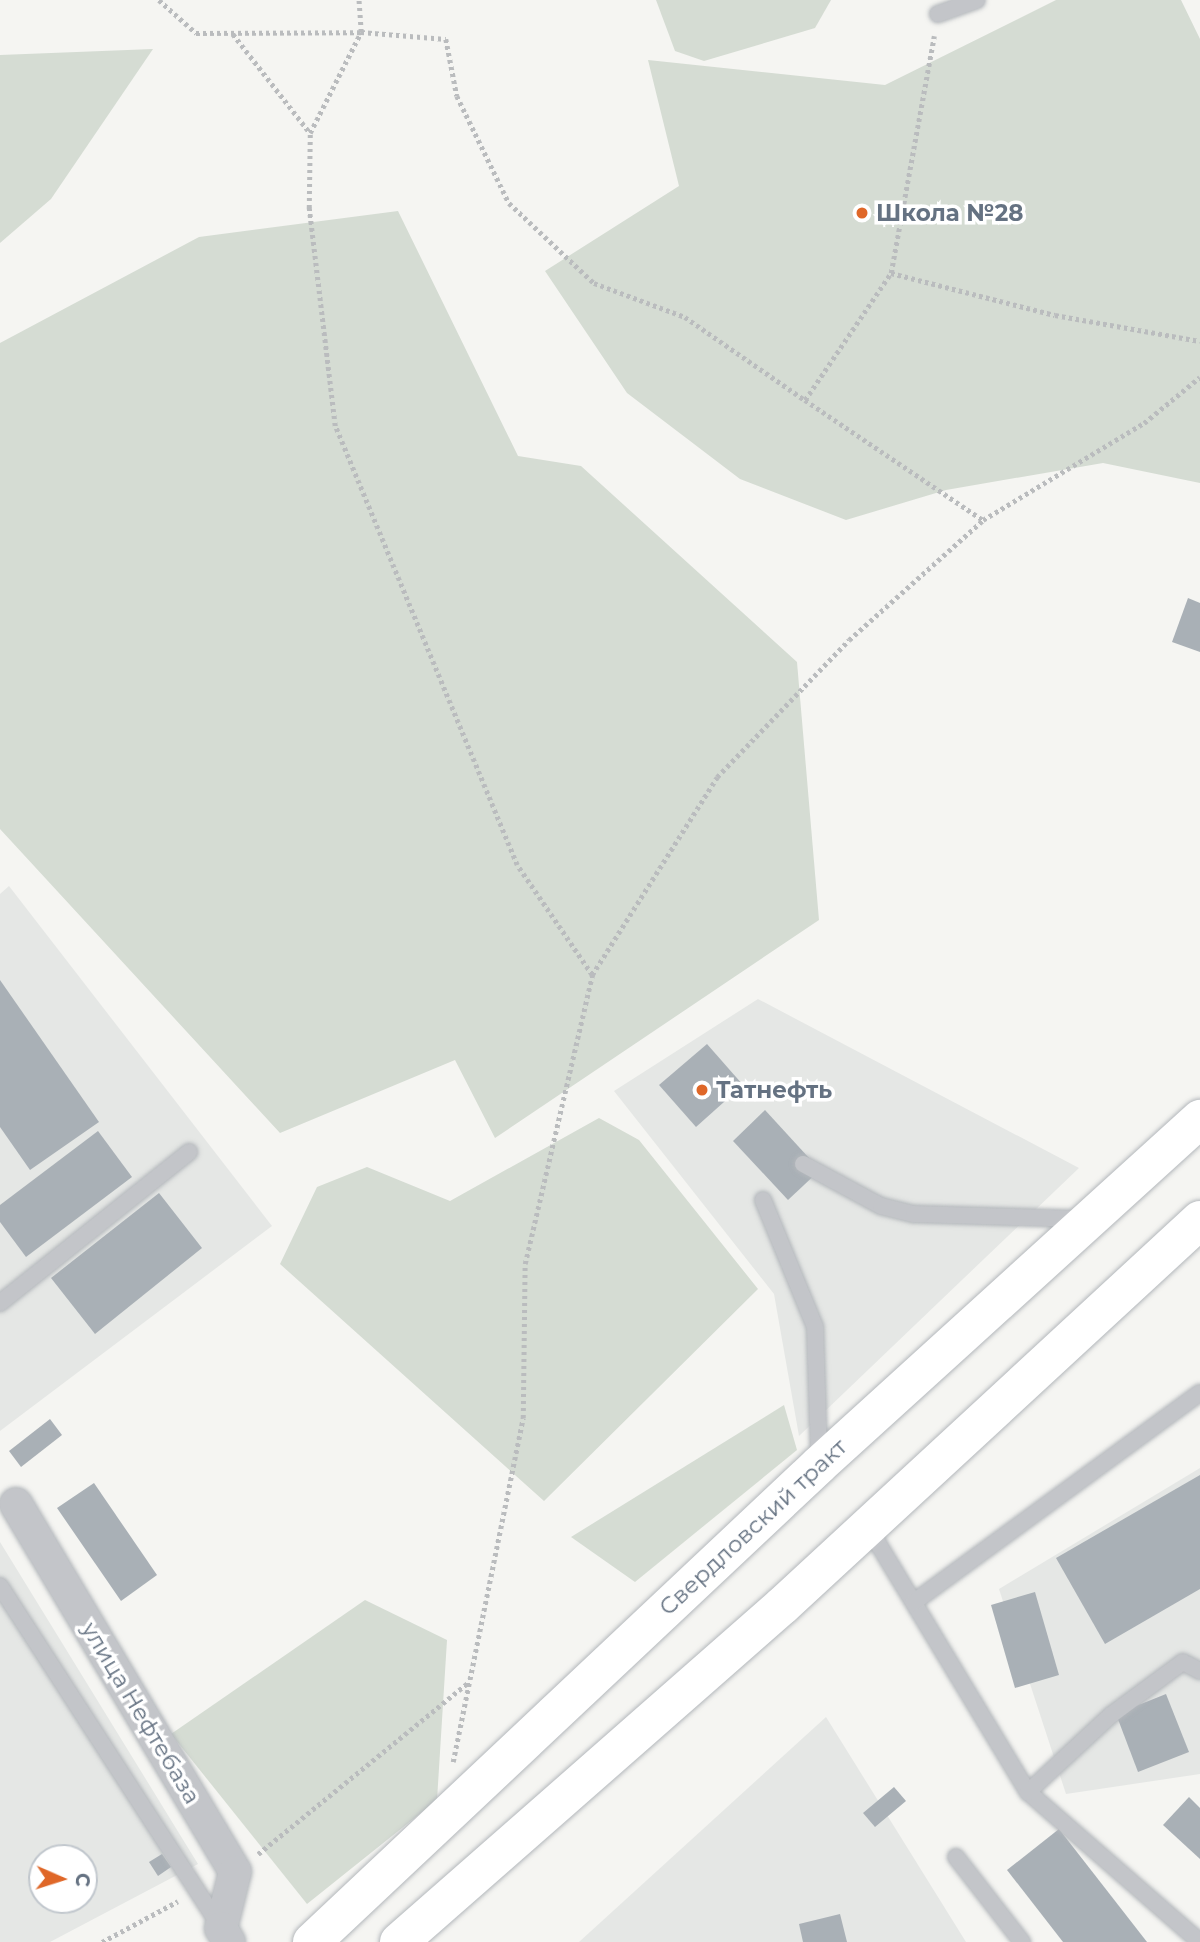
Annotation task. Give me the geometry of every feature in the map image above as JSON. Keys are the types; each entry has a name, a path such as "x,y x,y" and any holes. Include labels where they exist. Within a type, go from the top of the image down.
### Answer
{"main road":[{"name":"Свердловский тракт","path":"312,1942 818,1465 1200,1119"},
{"path":"399,1942 868,1527 1200,1220"}],"street":[{"name":"улица Нефтебаза","path":"16,1504 235,1872"},
{"path":"225,1935 235,1872"}],"lane":[{"path":"938,14 977,0"},
{"path":"0,1303 189,1153"},
{"path":"803,1164 881,1206 914,1214 1087,1219"},
{"path":"763,1200 798,1272 815,1327 818,1465"},
{"path":"914,1602 1200,1393"},
{"path":"868,1527 1028,1791 1200,1942"},
{"path":"0,1586 225,1935"},
{"path":"1028,1791 1111,1715 1183,1662 1200,1671"},
{"path":"956,1857 1022,1942"}],"path":[{"path":"159,0 196,33 361,32 446,39 457,96 509,203 594,283 685,317 983,520"},
{"path":"359,0 361,32 310,133 309,208 335,426 517,865 592,975"},
{"path":"805,400 891,273 938,14"},
{"path":"232,33 310,133"},
{"path":"891,273 1055,315 1200,341"},
{"path":"451,1770 523,1418 525,1264 592,975 717,777 849,640 983,520 1144,423 1200,377"},
{"path":"235,1872 470,1682"},
{"path":"102,1942 197,1891"}],"shaded area":[{"path":"656,0 831,0 815,28 704,61 675,51"},
{"path":"1056,0 1181,0 1200,39 1200,483 1103,463 946,490 846,520 740,479 627,393 545,271 679,186 648,60 885,85"},
{"path":"153,49 51,199 0,243 0,55"},
{"path":"398,211 518,456 581,466 797,662 819,920 495,1138 455,1060 280,1133 0,829 0,343 199,237"},
{"path":"9,886 272,1226 0,1431 0,894"},
{"path":"758,999 1079,1168 799,1436 774,1294 614,1091"},
{"path":"599,1118 639,1140 758,1289 544,1501 280,1264 317,1187 367,1167 450,1201"},
{"path":"784,1405 797,1450 635,1582 571,1537"},
{"path":"1200,1468 1200,1774 1066,1794 999,1589"},
{"path":"0,1542 198,1864 50,1942 0,1942"},
{"path":"365,1600 447,1640 437,1800 307,1904 171,1734"},
{"path":"826,1717 966,1942 579,1942"}],"building":[{"path":"1188,598 1200,603 1200,652 1172,642"},
{"path":"0,980 99,1122 30,1170 0,1127"},
{"path":"707,1044 743,1085 696,1127 659,1085"},
{"path":"765,1110 820,1170 788,1200 733,1141"},
{"path":"98,1131 132,1177 26,1257 0,1222 0,1205"},
{"path":"159,1193 202,1248 95,1334 51,1278"},
{"path":"50,1419 62,1435 21,1467 9,1451"},
{"path":"1200,1475 1200,1589 1105,1644 1056,1558"},
{"path":"94,1483 157,1575 121,1601 57,1508"},
{"path":"1035,1592 1059,1675 1015,1688 991,1605"},
{"path":"1166,1694 1189,1752 1138,1772 1116,1714"},
{"path":"894,1787 906,1801 875,1827 863,1813"},
{"path":"1189,1797 1200,1808 1200,1859 1163,1825"},
{"path":"1059,1829 1147,1942 1063,1942 1007,1870"},
{"path":"162,1854 171,1867 158,1876 149,1862"},
{"path":"840,1914 847,1942 803,1942 799,1924"}],"place":[{"name":"Школа №28","path":"862,213"},
{"name":"Татнефть","path":"702,1090"}]}
